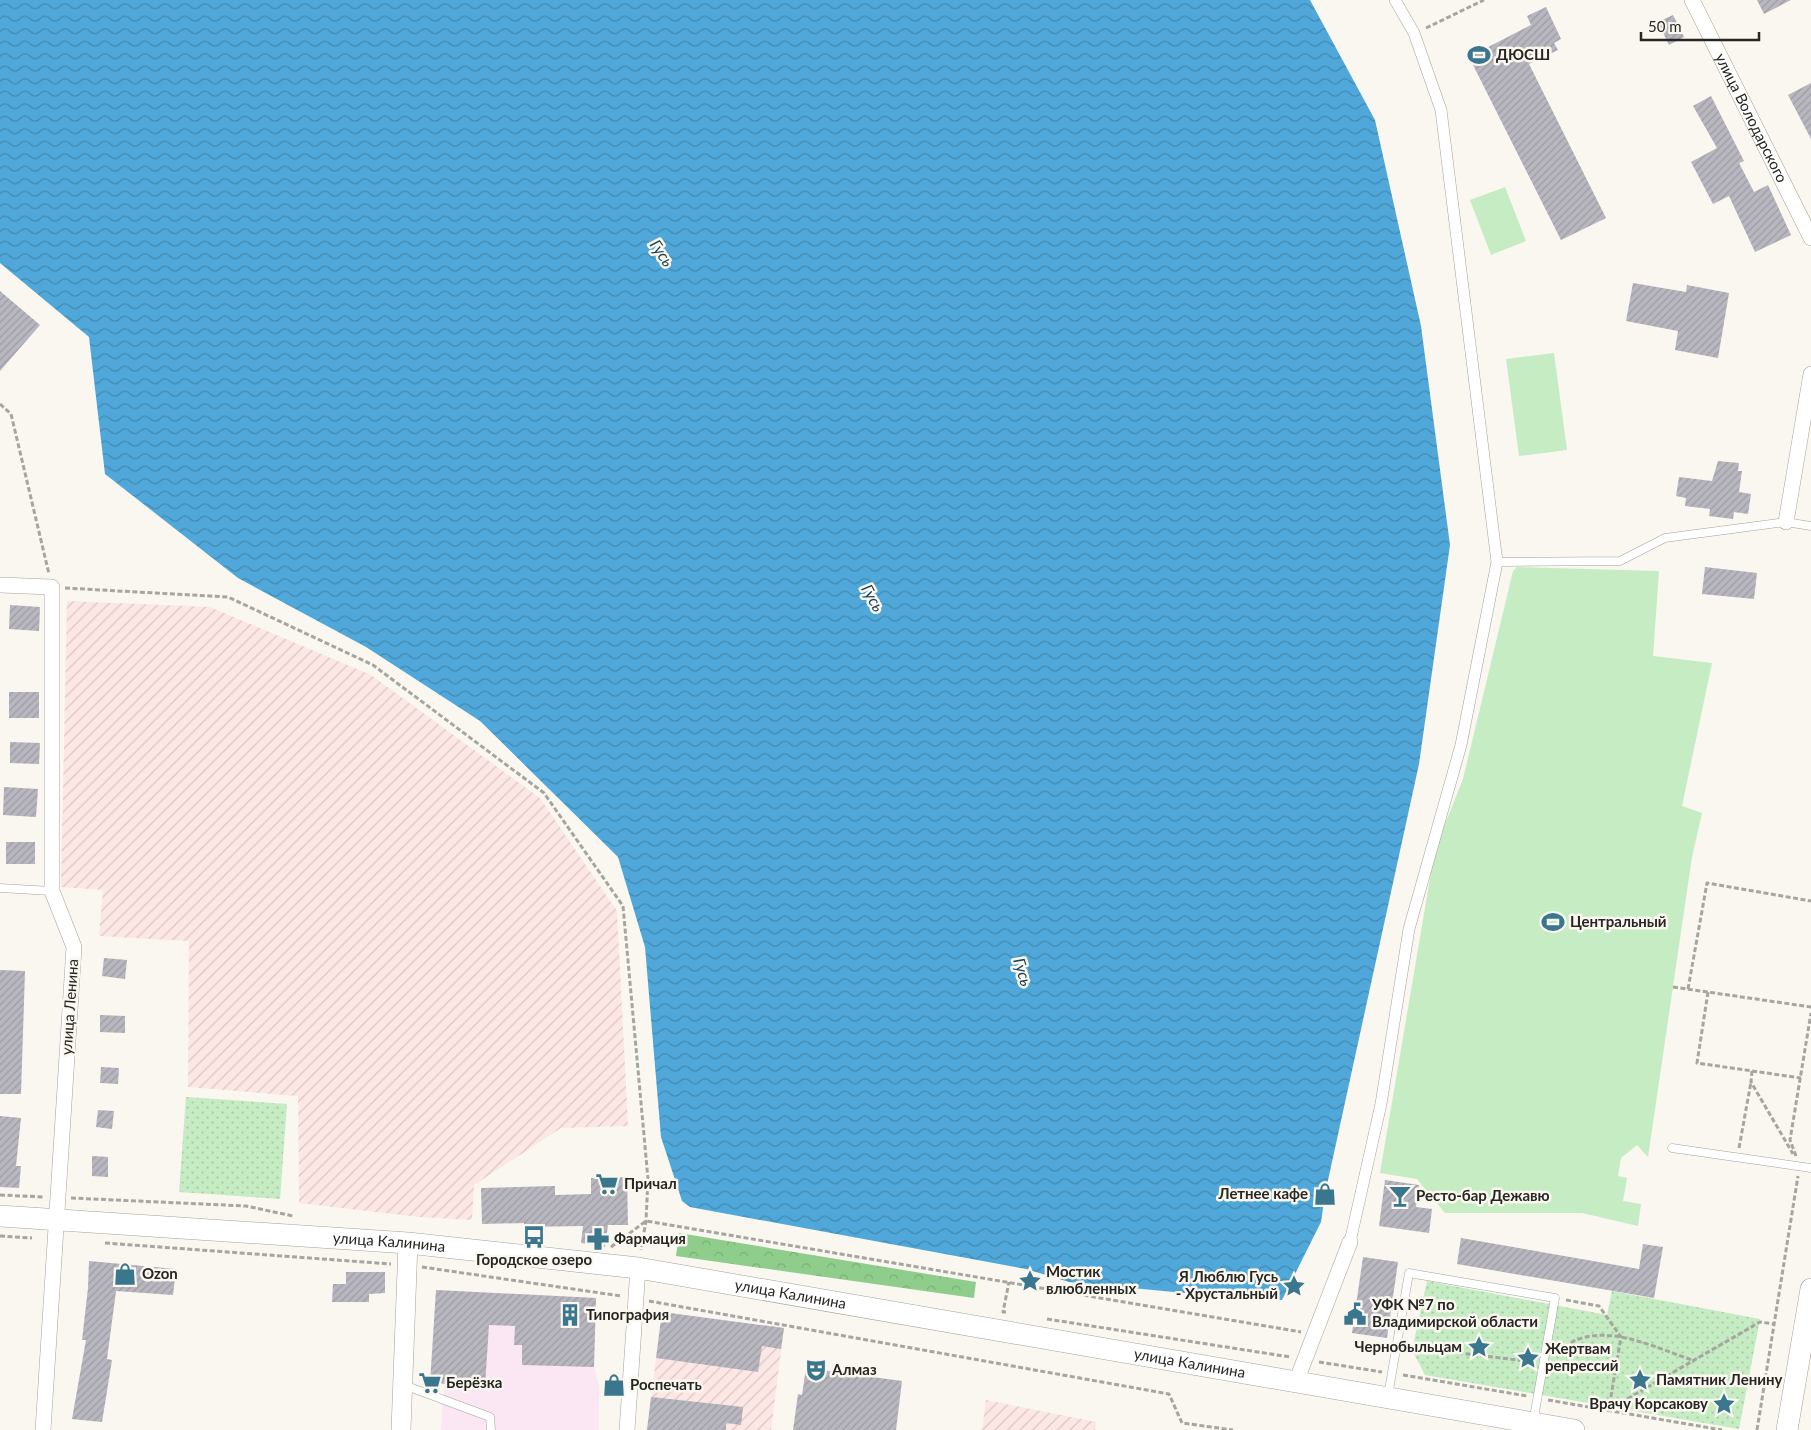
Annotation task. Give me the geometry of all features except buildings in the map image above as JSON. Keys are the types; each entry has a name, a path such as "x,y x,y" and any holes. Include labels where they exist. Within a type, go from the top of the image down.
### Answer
{"main road":[{"name":"улица Калинина","path":"0,1216 58,1218 408,1243 638,1268 1574,1430"},
{"path":"1788,1430 1811,1289"}],"street":[{"path":"1296,1382 1350,1242 1381,1104 1409,929 1461,745 1497,562 1442,110 1414,33 1395,0"},
{"name":"улица Володарского","path":"1692,0 1811,238"},
{"path":"1786,522 1811,374"},
{"path":"0,585 52,587"},
{"name":"улица Ленина","path":"43,1430 74,947 52,891 52,587"},
{"path":"401,1430 408,1243"},
{"path":"627,1430 638,1268"}],"lane":[{"path":"1497,562 1620,561 1665,538 1786,522 1811,526"},
{"path":"0,888 52,891"},
{"path":"1672,1148 1811,1168"},
{"path":"1388,1398 1409,1273 1555,1298 1533,1423"},
{"path":"404,1386 490,1417 491,1430"}],"path":[{"path":"1414,33 1484,0"},
{"path":"0,404 11,414 52,587 228,597 373,665 544,793 623,906 648,1179 646,1221 638,1268"},
{"path":"1688,989 1708,882 1811,901"},
{"path":"1673,987 1811,1007"},
{"path":"1708,992 1697,1063 1800,1078"},
{"path":"1757,1430 1800,1165 1790,1140 1811,1012"},
{"path":"1738,1156 1752,1072"},
{"path":"1751,1082 1800,1165"},
{"path":"646,1221 1315,1334"},
{"path":"1008,1282 1003,1312 1013,1313"},
{"path":"1555,1298 1599,1306 1621,1337 1608,1409"},
{"path":"1042,1318 1392,1373 1722,1430"},
{"path":"1608,1409 1695,1361 1760,1322 1774,1324"},
{"path":"1555,1364 1566,1366 1572,1342 1585,1335 1621,1337 1695,1361"},
{"path":"1395,1352 1427,1349 1544,1363"}],"shaded area":[{"path":"67,601 210,607 371,675 540,798 617,911 628,1126 561,1128 474,1185 472,1220 420,1217 299,1203 298,1096 188,1087 189,941 99,936 103,890 61,887"},
{"path":"436,1290 596,1298 594,1367 599,1386 599,1430 441,1430 444,1384 434,1322"},
{"path":"662,1312 784,1328 771,1430 647,1430"},
{"path":"986,1400 1096,1422 1095,1430 982,1430"}],"green space":[{"path":"1505,187 1526,241 1491,255 1470,200"},
{"path":"1554,353 1567,450 1519,456 1506,359"},
{"name":"Центральный","path":"1517,567 1659,571 1653,656 1712,663 1682,806 1702,813 1692,857 1648,1157 1637,1145 1621,1158 1618,1176 1627,1178 1623,1201 1641,1204 1638,1226 1582,1213 1445,1213 1417,1179 1380,1173 1435,849 1463,779 1513,571"},
{"path":"186,1097 287,1104 280,1199 179,1192"},
{"path":"679,1233 976,1282 974,1298 676,1256"},
{"path":"1427,1281 1607,1315 1612,1291 1760,1319 1739,1429 1425,1375 1412,1350"}],"water":[{"name":"Гусь","path":"0,0 1310,0 1375,120 1421,326 1450,545 1419,764 1325,1194 1321,1222 1282,1300 1258,1300 1069,1282 1026,1269 690,1207 682,1201 661,1137 645,947 618,857 480,721 366,647 238,578 105,474 89,337 0,263"}],"place":[{"name":"ДЮСШ","path":"1479,55"},
{"name":"Центральный","path":"1553,922"},
{"name":"Причал","path":"607,1184"},
{"name":"Летнее кафе","path":"1325,1194"},
{"name":"Ресто-бар Дежавю","path":"1400,1196"},
{"name":"Городское озеро","path":"534,1237"},
{"name":"Фармация","path":"598,1239"},
{"name":"Ozon","path":"125,1274"},
{"name":"Мостик влюбленных","path":"1030,1281"},
{"name":"Я Люблю Гусь - Хрустальный","path":"1294,1286"},
{"name":"УФК №7 по Владимирской области","path":"1355,1314"},
{"name":"Типография","path":"570,1315"},
{"name":"Чернобыльцам","path":"1479,1347"},
{"name":"Жертвам репрессий","path":"1528,1358"},
{"name":"Алмаз","path":"816,1370"},
{"name":"Памятник Ленину","path":"1640,1380"},
{"name":"Берёзка","path":"430,1383"},
{"name":"Роспечать","path":"614,1385"},
{"name":"Врачу Корсакову","path":"1724,1404"}]}
